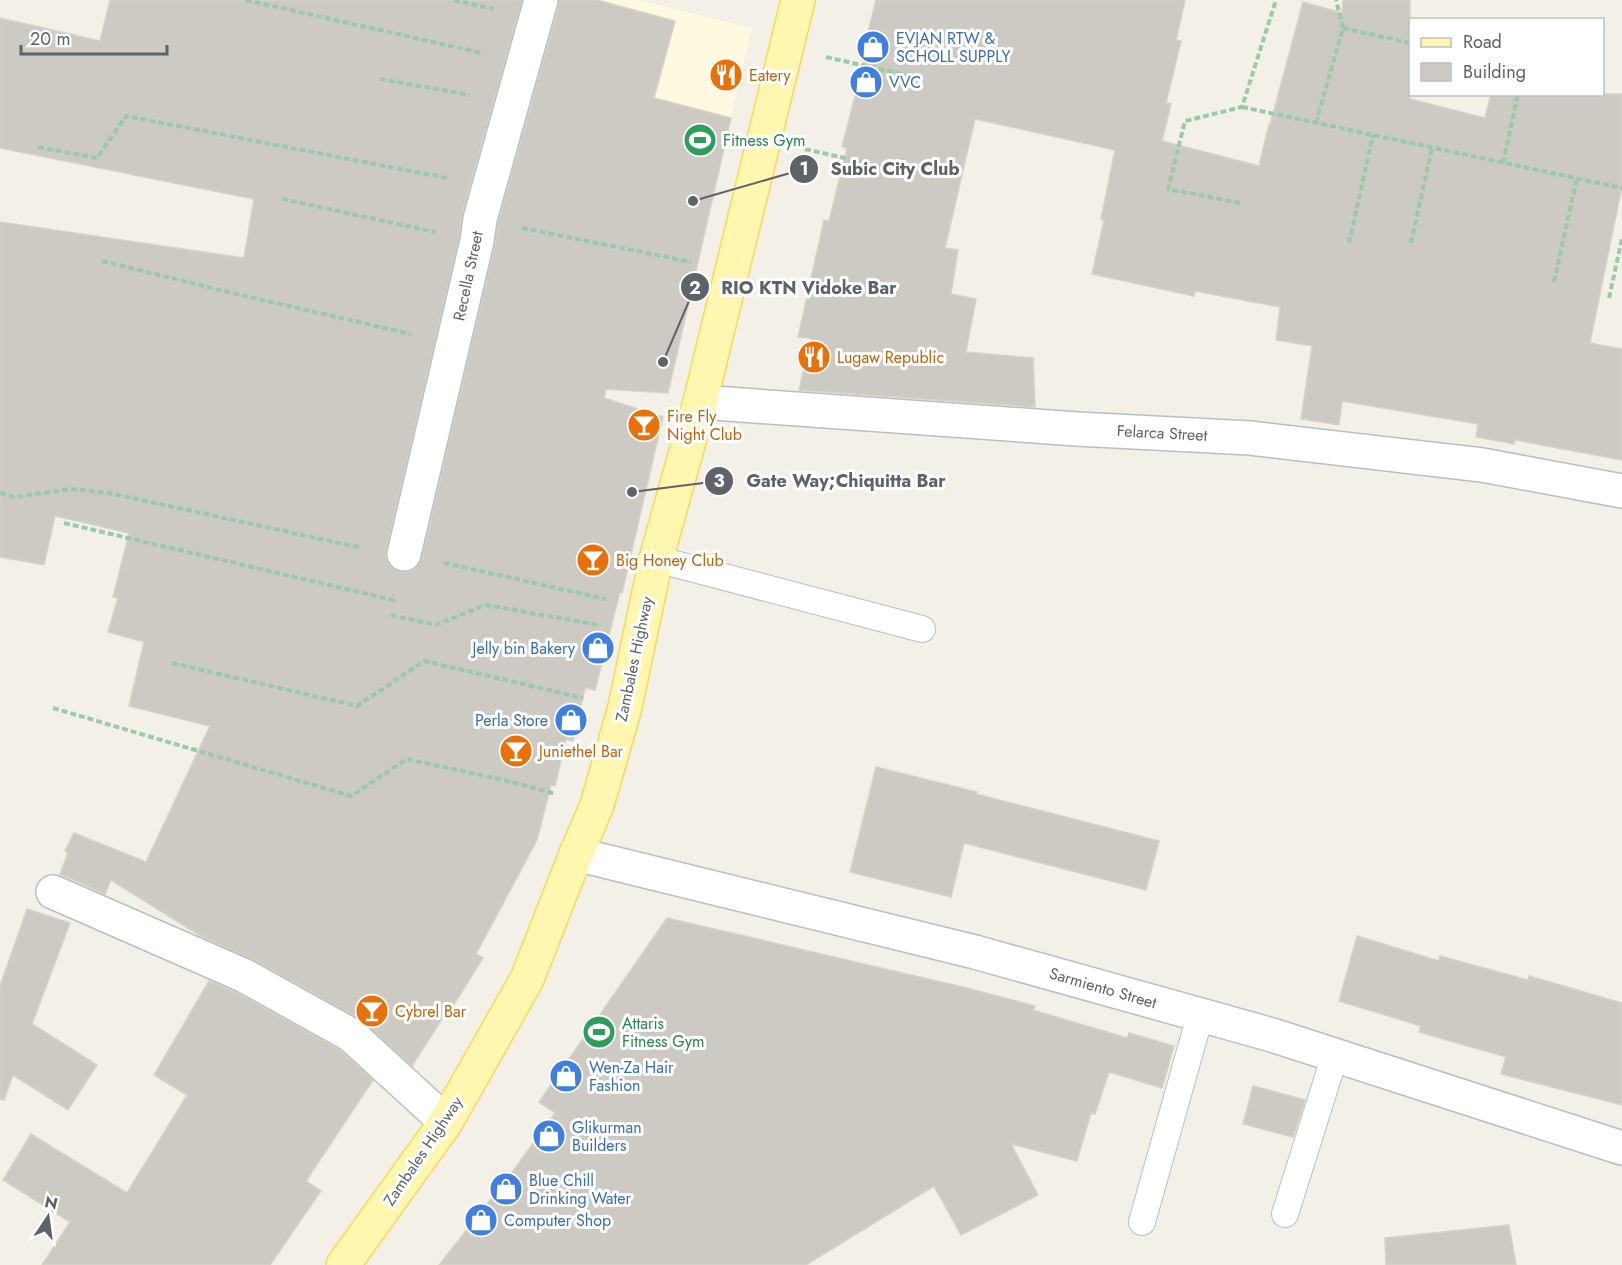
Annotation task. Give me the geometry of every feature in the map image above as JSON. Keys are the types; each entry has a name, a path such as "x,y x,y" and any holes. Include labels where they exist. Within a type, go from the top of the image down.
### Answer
{"main road":[{"name":"Zambales Highway","path":"343,1265 446,1122 527,979 597,806 624,707 656,559 700,402 798,0"}],"street":[{"name":"Recella Street","path":"405,556 489,186 541,0"},
{"name":"Felarca Street","path":"700,402 1077,429 1250,438 1482,465 1622,491"},
{"name":"Sarmiento Street","path":"576,854 975,952 1335,1055 1622,1148"},
{"path":"53,892 245,975 351,1035 446,1122"}],"lane":[{"path":"656,559 922,629"},
{"path":"1142,1222 1200,1016"},
{"path":"1285,1214 1335,1055"}],"path":[{"path":"246,0 523,63"},
{"path":"1242,107 1276,0"},
{"path":"1316,123 1343,28 1336,0"},
{"path":"1343,28 1409,43"},
{"path":"787,48 923,79"},
{"path":"380,79 513,102"},
{"path":"1503,163 1518,96"},
{"path":"1240,203 1168,189 1185,121 1242,107 1622,188"},
{"path":"38,147 98,158 126,116 489,186"},
{"path":"1349,243 1373,135"},
{"path":"764,140 900,171"},
{"path":"1411,243 1431,148"},
{"path":"1554,282 1577,178"},
{"path":"282,199 732,271"},
{"path":"1609,298 1622,239"},
{"path":"102,261 453,343"},
{"path":"0,493 14,497 71,489 109,493 405,556 643,620"},
{"path":"64,523 393,600 405,556"},
{"path":"391,615 435,625 486,605 643,620"},
{"path":"172,663 357,706 424,661 624,707"},
{"path":"53,708 351,796 407,759 512,783 597,806"}],"shaded area":[{"path":"587,0 640,0 752,28 731,118 648,96"}],"building":[{"path":"110,0 522,0 462,214 459,238 386,550 386,559 391,567 400,572 409,572 417,567 422,558 495,245 498,223 559,0 597,0 675,21 654,98 731,118 668,393 606,389 604,398 663,417 622,593 620,592 595,690 585,688 573,741 566,739 555,786 551,785 537,840 476,954 483,958 412,1066 360,1019 254,960 199,935 111,880 105,894 60,874 68,853 65,851 74,833 146,862 210,726 129,706 144,642 108,632 118,598 113,597 129,533 55,516 44,565 0,557 0,222 244,258 254,199 0,148 0,18 100,41"},
{"path":"876,0 1185,0 1176,40 1181,41 1166,103 1171,104 1162,141 1259,166 1303,2 1342,13 1343,0 1410,0 1410,99 1485,118 1490,96 1622,94 1622,186 1590,343 1622,349 1622,460 1515,440 1514,444 1476,437 1478,424 1342,401 1339,425 1301,419 1312,346 1276,340 1280,307 1195,291 1194,296 1092,274 1104,220 1101,219 1115,150 975,119 945,248 958,250 951,294 976,299 966,352 1033,358 1035,407 799,390 811,338 798,337 824,220 829,221 847,148 842,147 864,61 861,60"},
{"path":"876,767 1159,841 1146,890 964,843 951,897 850,872"},
{"path":"27,909 70,923 32,1024 97,1065 68,1110 13,1075 4,1100 0,1099 0,986"},
{"path":"667,918 967,988 1035,1006 1033,1010 1127,1038 1129,1033 1174,1046 1162,1088 1109,1072 1095,1114 1091,1113 1077,1161 1011,1144 1038,1195 961,1235 934,1186 806,1265 439,1265 555,1113 539,1102"},
{"path":"1357,936 1439,961 1440,956 1528,980 1529,976 1622,1003 1622,1105 1501,1074 1506,1057 1419,1032 1421,1026 1339,1001"},
{"path":"209,981 237,993 340,1050 373,1080 306,1181 321,1191 270,1265 42,1265 70,1222 3,1180 31,1134 127,1193 187,1095 154,1075"},
{"path":"1253,1086 1305,1100 1293,1137 1243,1124"},
{"path":"1509,1225 1516,1265 1386,1265 1385,1238"}],"place":[{"name":"EVJAN RTW & SCHOLL SUPPLY","path":"873,47"},
{"name":"Eatery","path":"726,75"},
{"name":"VVC","path":"866,82"},
{"name":"Fitness Gym","path":"700,140"},
{"name":"Subic City Club","path":"693,201"},
{"name":"Lugaw Republic","path":"814,357"},
{"name":"RIO KTN Vidoke Bar","path":"663,362"},
{"name":"Fire Fly Night Club","path":"644,425"},
{"name":"Gate Way;Chiquitta Bar","path":"632,492"},
{"name":"Big Honey Club","path":"593,560"},
{"name":"Jelly bin Bakery","path":"598,648"},
{"name":"Perla Store","path":"571,720"},
{"name":"Juniethel Bar","path":"516,751"},
{"name":"Cybrel Bar","path":"372,1011"},
{"name":"Attaris Fitness Gym","path":"599,1032"},
{"name":"Wen-Za Hair Fashion","path":"566,1076"},
{"name":"Glikurman Builders","path":"549,1136"},
{"name":"Blue Chill Drinking Water","path":"506,1189"},
{"name":"Computer Shop","path":"481,1220"}]}
